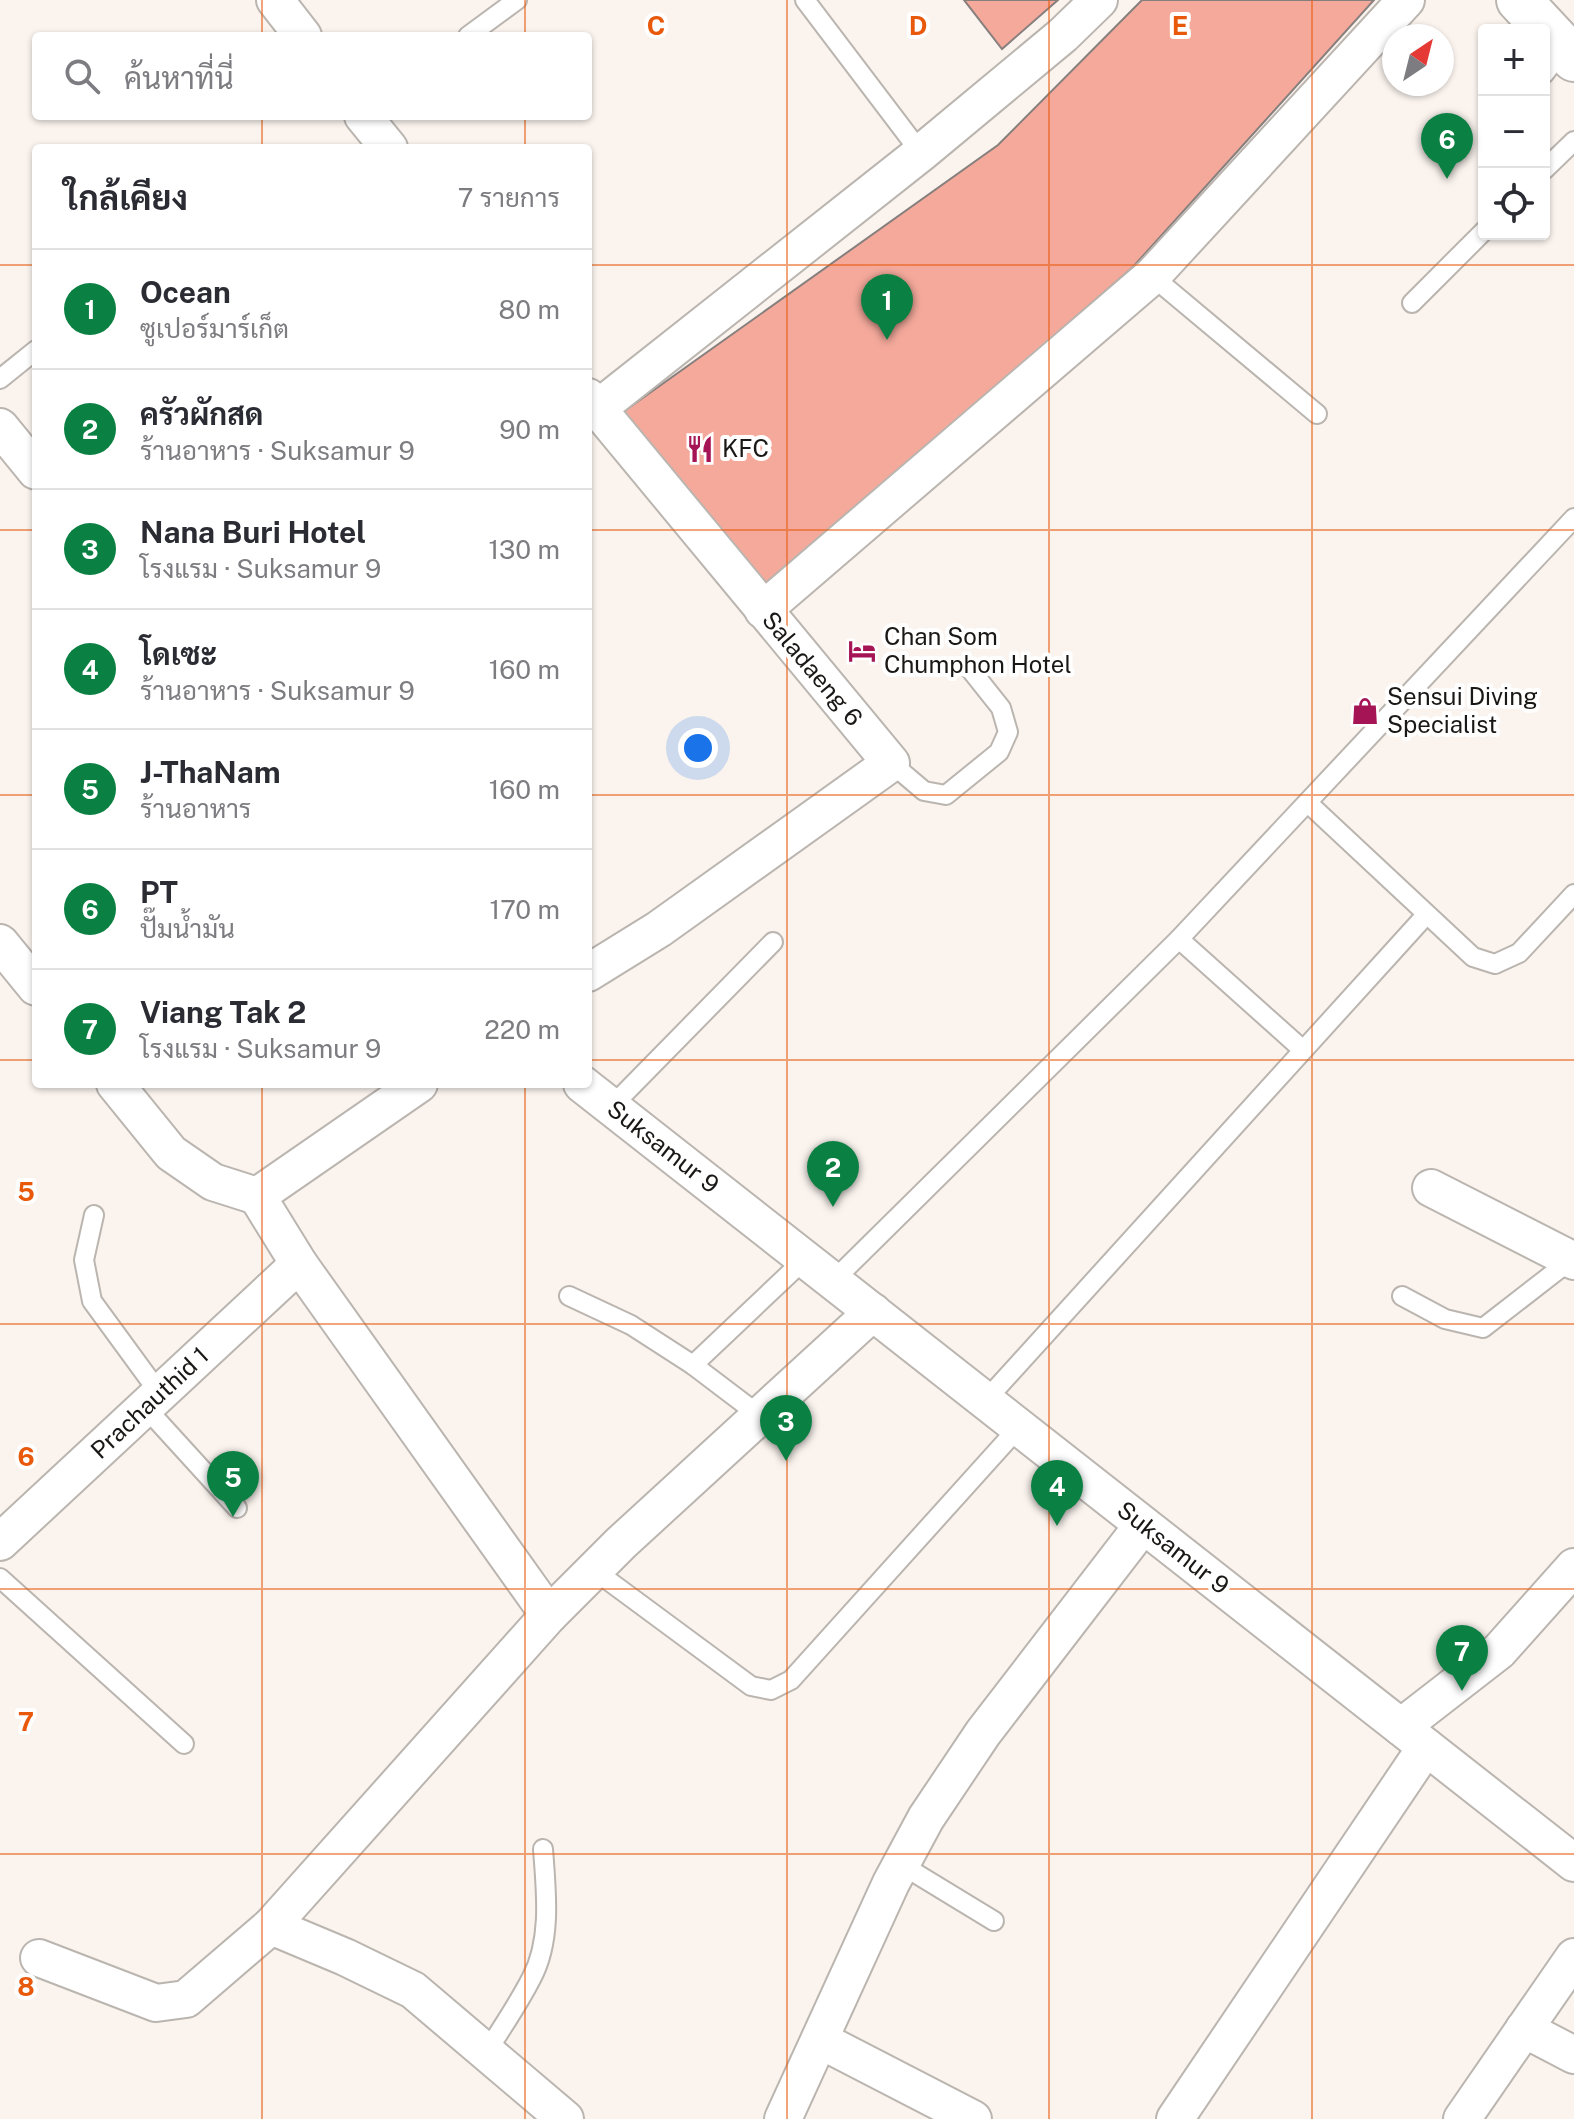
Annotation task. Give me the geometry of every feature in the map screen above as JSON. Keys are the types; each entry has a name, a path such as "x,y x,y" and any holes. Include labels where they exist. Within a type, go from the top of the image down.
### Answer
{"street":[{"path":"275,0 300,32"},
{"path":"593,403 921,153 1063,35 1099,0"},
{"path":"763,610 1152,276 1406,0"},
{"path":"1519,0 1561,61"},
{"path":"366,120 386,144"},
{"name":"Saladaeng 6","path":"593,403 891,763"},
{"path":"0,427 32,466"},
{"path":"592,971 659,929 891,763"},
{"path":"0,943 32,982"},
{"path":"118,1088 171,1153 213,1182 257,1196 299,1264 549,1615"},
{"path":"257,1196 413,1088"},
{"name":"Suksamur 9","path":"587,1088 1574,1863"},
{"path":"1431,1188 1573,1259"},
{"name":"Prachauthid 1","path":"0,1542 299,1264"},
{"path":"39,1958 156,2003 186,1999 271,1926 549,1615 594,1570 873,1312"},
{"path":"783,2119 926,1818 983,1733 1143,1525"},
{"path":"1175,2119 1414,1737 1570,1579"},
{"path":"271,1926 413,1990 565,2119"},
{"path":"1462,2119 1574,1957"},
{"path":"1524,2029 1574,2055"},
{"path":"820,2040 973,2119"}],"lane":[{"path":"473,32 517,0"},
{"path":"805,0 921,153"},
{"path":"1546,168 1574,141"},
{"path":"1412,303 1478,237"},
{"path":"1152,276 1317,414"},
{"path":"0,379 32,353"},
{"path":"833,1281 1179,939 1574,518"},
{"name":"Saladaeng 6","path":"891,763 924,791 946,795 999,752 1008,732 1001,708 970,669"},
{"path":"1308,803 1473,957 1495,964 1519,953 1574,894"},
{"path":"985,1401 1426,915"},
{"path":"1179,939 1303,1050"},
{"path":"611,1107 773,942"},
{"path":"94,1215 84,1260 92,1301 152,1400 237,1508"},
{"path":"693,1365 805,1259"},
{"path":"1402,1296 1445,1319 1483,1328 1573,1259"},
{"path":"569,1296 631,1325 693,1365 759,1415"},
{"path":"594,1570 751,1686 771,1690 791,1680 1019,1427"},
{"path":"0,1578 184,1744"},
{"path":"487,2052 534,1975 545,1923 543,1849"},
{"path":"902,1865 994,1921"}],"building":[{"path":"964,0 1058,0 1002,49"},
{"path":"1142,0 1374,0 1132,268 765,587 623,412 998,145"}],"place":[{"name":"PT","path":"1447,179"},
{"name":"Ocean","path":"887,340"},
{"name":"KFC","path":"700,449"},
{"name":"Chan Som Chumphon Hotel","path":"862,651"},
{"name":"Sensui Diving Specialist","path":"1365,711"},
{"name":"ครัวผักสด","path":"833,1207"},
{"name":"Nana Buri Hotel","path":"786,1461"},
{"name":"J-ThaNam","path":"233,1517"},
{"name":"โดเซะ","path":"1057,1526"},
{"name":"Viang Tak 2","path":"1462,1691"}]}
